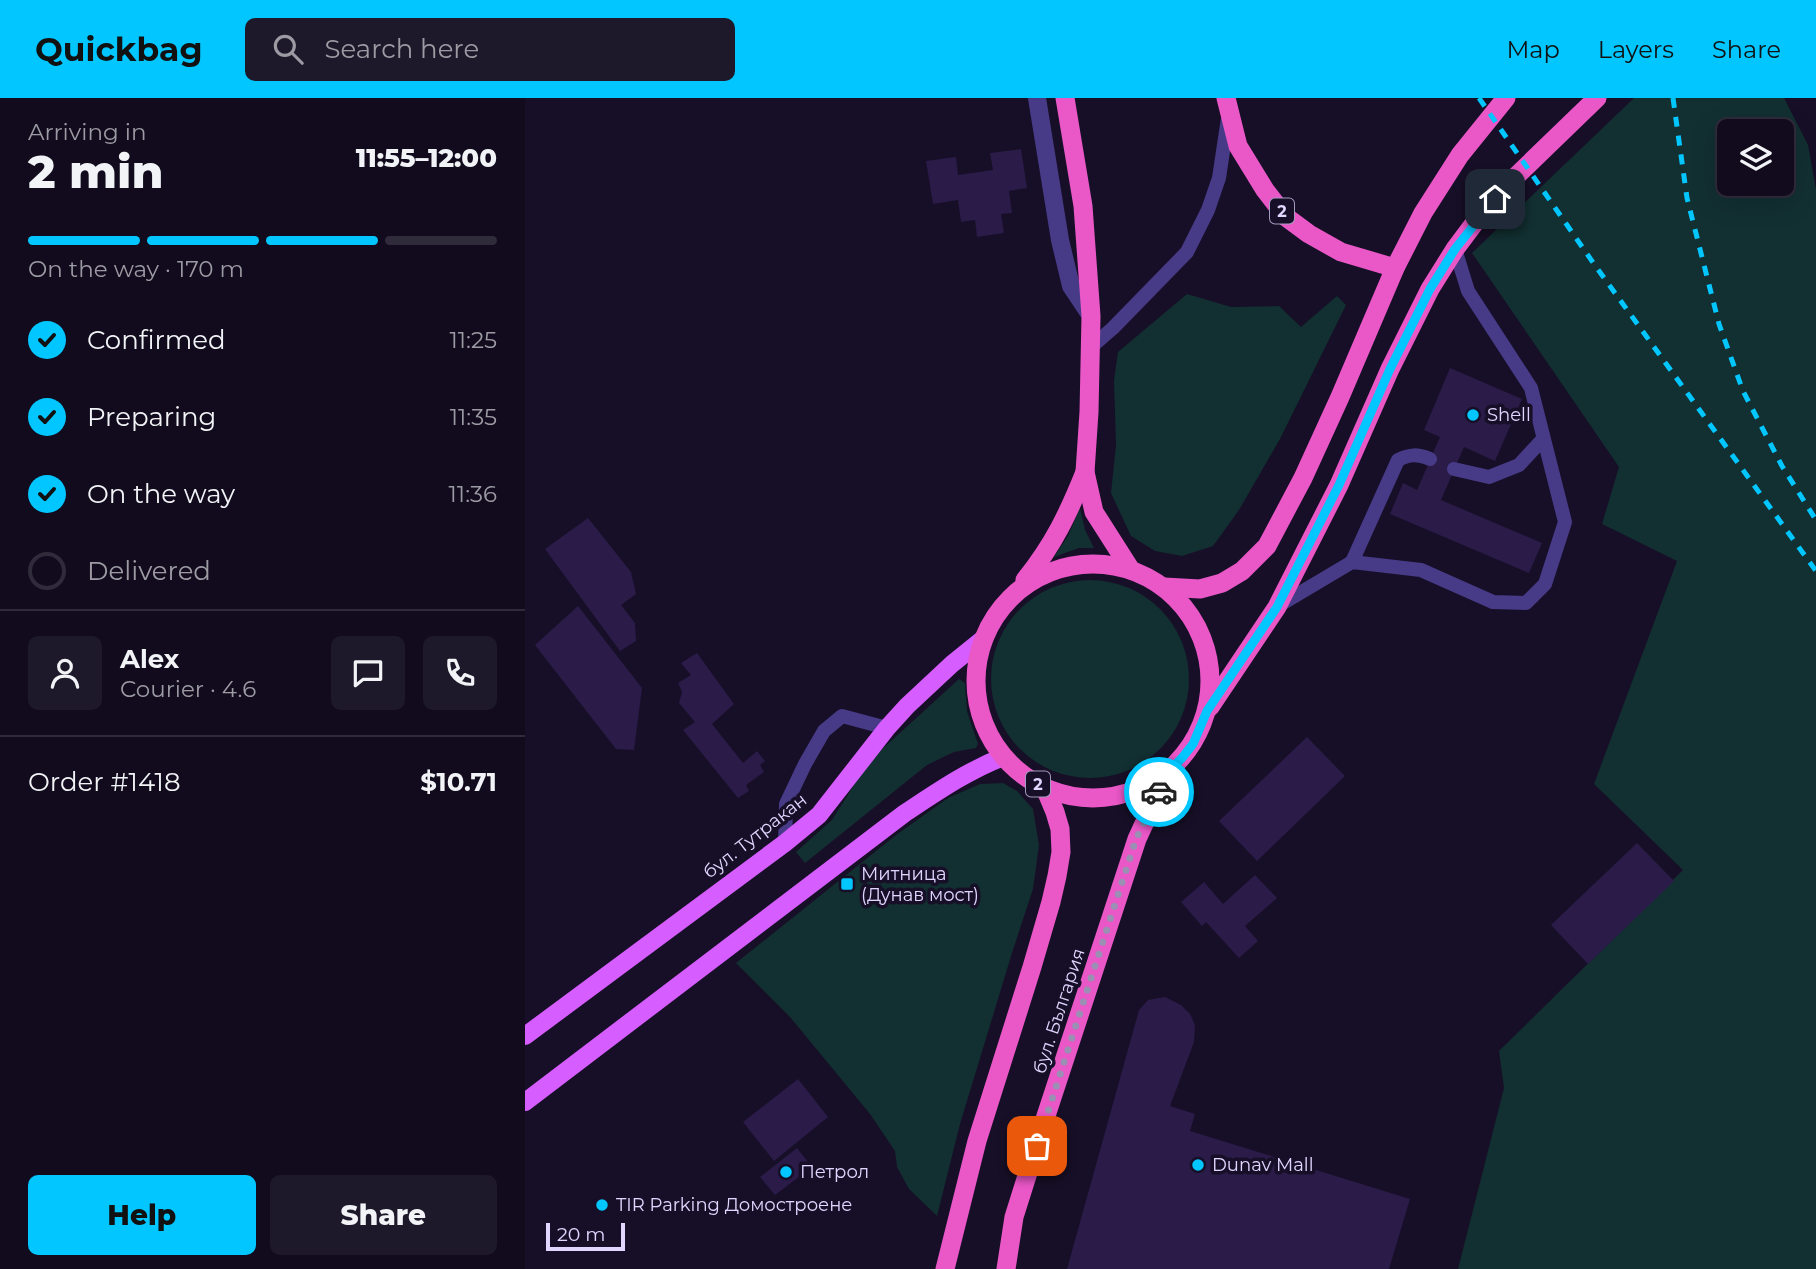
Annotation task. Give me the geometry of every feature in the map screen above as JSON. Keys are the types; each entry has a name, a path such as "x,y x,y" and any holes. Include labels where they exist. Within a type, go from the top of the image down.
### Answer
{"highway":[{"name":"2","path":"1065,98 1083,206 1091,316 1085,472 1094,512 1132,570"},
{"name":"2","path":"1164,587 1200,589 1222,583 1242,570 1266,546 1303,478 1395,268 1423,213 1453,167 1506,98"},
{"path":"1207,711 1277,607 1339,485 1424,300 1455,249 1508,184 1597,98"},
{"name":"2","path":"1227,106 1238,146 1265,190 1286,217 1341,252 1395,268"},
{"path":"1016,592 1045,556 1068,515 1085,472"},
{"name":"2","path":"1101,564 1132,570 1164,587 1189,612 1205,642 1211,677 1207,711 1193,744 1169,771 1141,788 1109,798 1077,798 1045,788 1022,775 1003,757 986,730 977,700 976,669 983,639 997,613 1016,592 1042,575 1071,565 1101,564"},
{"name":"бул. България","path":"1006,1269 1014,1217 1136,839 1169,771"},
{"name":"2","path":"945,1269 977,1141 1032,967 1057,876 1061,852 1060,829 1045,788"}],"main road":[{"name":"бул. Тутракан","path":"525,1036 819,815 907,706 983,639"},
{"path":"525,1102 905,813 956,779 1003,757"}],"street":[{"path":"1037,98 1060,240 1071,286 1091,316"}],"lane":[{"path":"1090,348 1187,252 1209,210 1216,188 1227,106"},
{"path":"1352,562 1421,570 1493,602 1526,603 1545,584 1565,522 1531,388 1468,291 1455,249"},
{"path":"1454,469 1489,477 1518,465 1543,439"},
{"path":"1277,607 1352,562 1398,460 1409,454 1430,459"},
{"path":"785,843 786,804 824,731 842,716 887,728"}],"green space":[{"path":"1634,98 1784,98 1808,145 1816,189 1816,1269 1458,1269 1504,1088 1499,1051 1683,870 1594,784 1677,561 1602,524 1619,467 1472,253"},
{"path":"1187,294 1231,307 1279,306 1301,327 1337,296 1346,305 1280,439 1239,510 1213,546 1182,556 1155,551 1131,536 1111,493 1116,445 1114,380 1118,352"},
{"path":"1080,508 1085,530 1094,548 1079,548 1054,557 1068,536"},
{"path":"1090,580 1128,588 1160,609 1181,641 1189,679 1181,717 1160,749 1128,770 1090,778 1052,770 1020,749 999,717 991,679 999,641 1020,609 1052,588"},
{"path":"959,679 965,683 967,711 978,744 976,748 954,752 927,765 805,863 796,852 832,820 869,761"},
{"path":"1003,783 1017,791 1033,809 1039,845 1033,889 960,1124 937,1216 909,1189 897,1167 895,1151 870,1114 790,1017 736,963 896,835 948,798 980,784"}],"building":[{"path":"1021,149 1027,188 1009,191 1012,213 1001,214 1004,233 977,237 975,220 961,222 958,200 933,204 926,161 956,157 958,175 993,170 990,153"},
{"path":"1450,368 1522,399 1495,461 1464,447 1441,500 1542,543 1529,573 1390,514 1403,483 1417,490 1440,437 1424,430"},
{"path":"588,518 631,572 636,594 621,605 635,623 636,641 620,651 545,549"},
{"path":"578,606 642,688 634,750 616,749 535,645"},
{"path":"697,653 734,704 712,724 743,763 757,751 765,761 760,765 764,772 746,785 749,791 738,798 683,730 695,722 679,703 682,692 678,683 691,675 681,663"},
{"path":"1307,737 1345,776 1257,861 1219,821"},
{"path":"1637,843 1674,881 1588,964 1551,925"},
{"path":"1255,875 1277,898 1245,926 1258,941 1239,958 1206,922 1202,926 1181,902 1204,882 1223,904"},
{"name":"Dunav Mall","path":"1165,997 1181,1005 1190,1014 1195,1025 1194,1042 1170,1106 1195,1114 1190,1131 1410,1199 1389,1269 1067,1269 1139,1010 1148,1000"},
{"path":"798,1079 828,1117 774,1161 743,1122"},
{"name":"Петрол","path":"797,1148 812,1167 775,1195 760,1177"}],"railway":[{"path":"1479,98 1594,264 1816,571"},
{"path":"1673,98 1687,198 1719,324 1743,391 1782,466 1816,520"}],"way so far":[{"path":"1037,1146 1136,839 1159,792"}],"place":[{"name":"Shell","path":"1473,415"},
{"name":"Митница (Дунав мост)","path":"847,884"},
{"name":"Dunav Mall","path":"1198,1165"},
{"name":"Петрол","path":"786,1172"},
{"name":"TIR Parking Домостроене","path":"602,1205"}],"route":[{"path":"1159,792 1169,771 1193,744 1207,711 1277,607 1339,485 1390,369 1430,289 1455,249 1495,199"}]}
